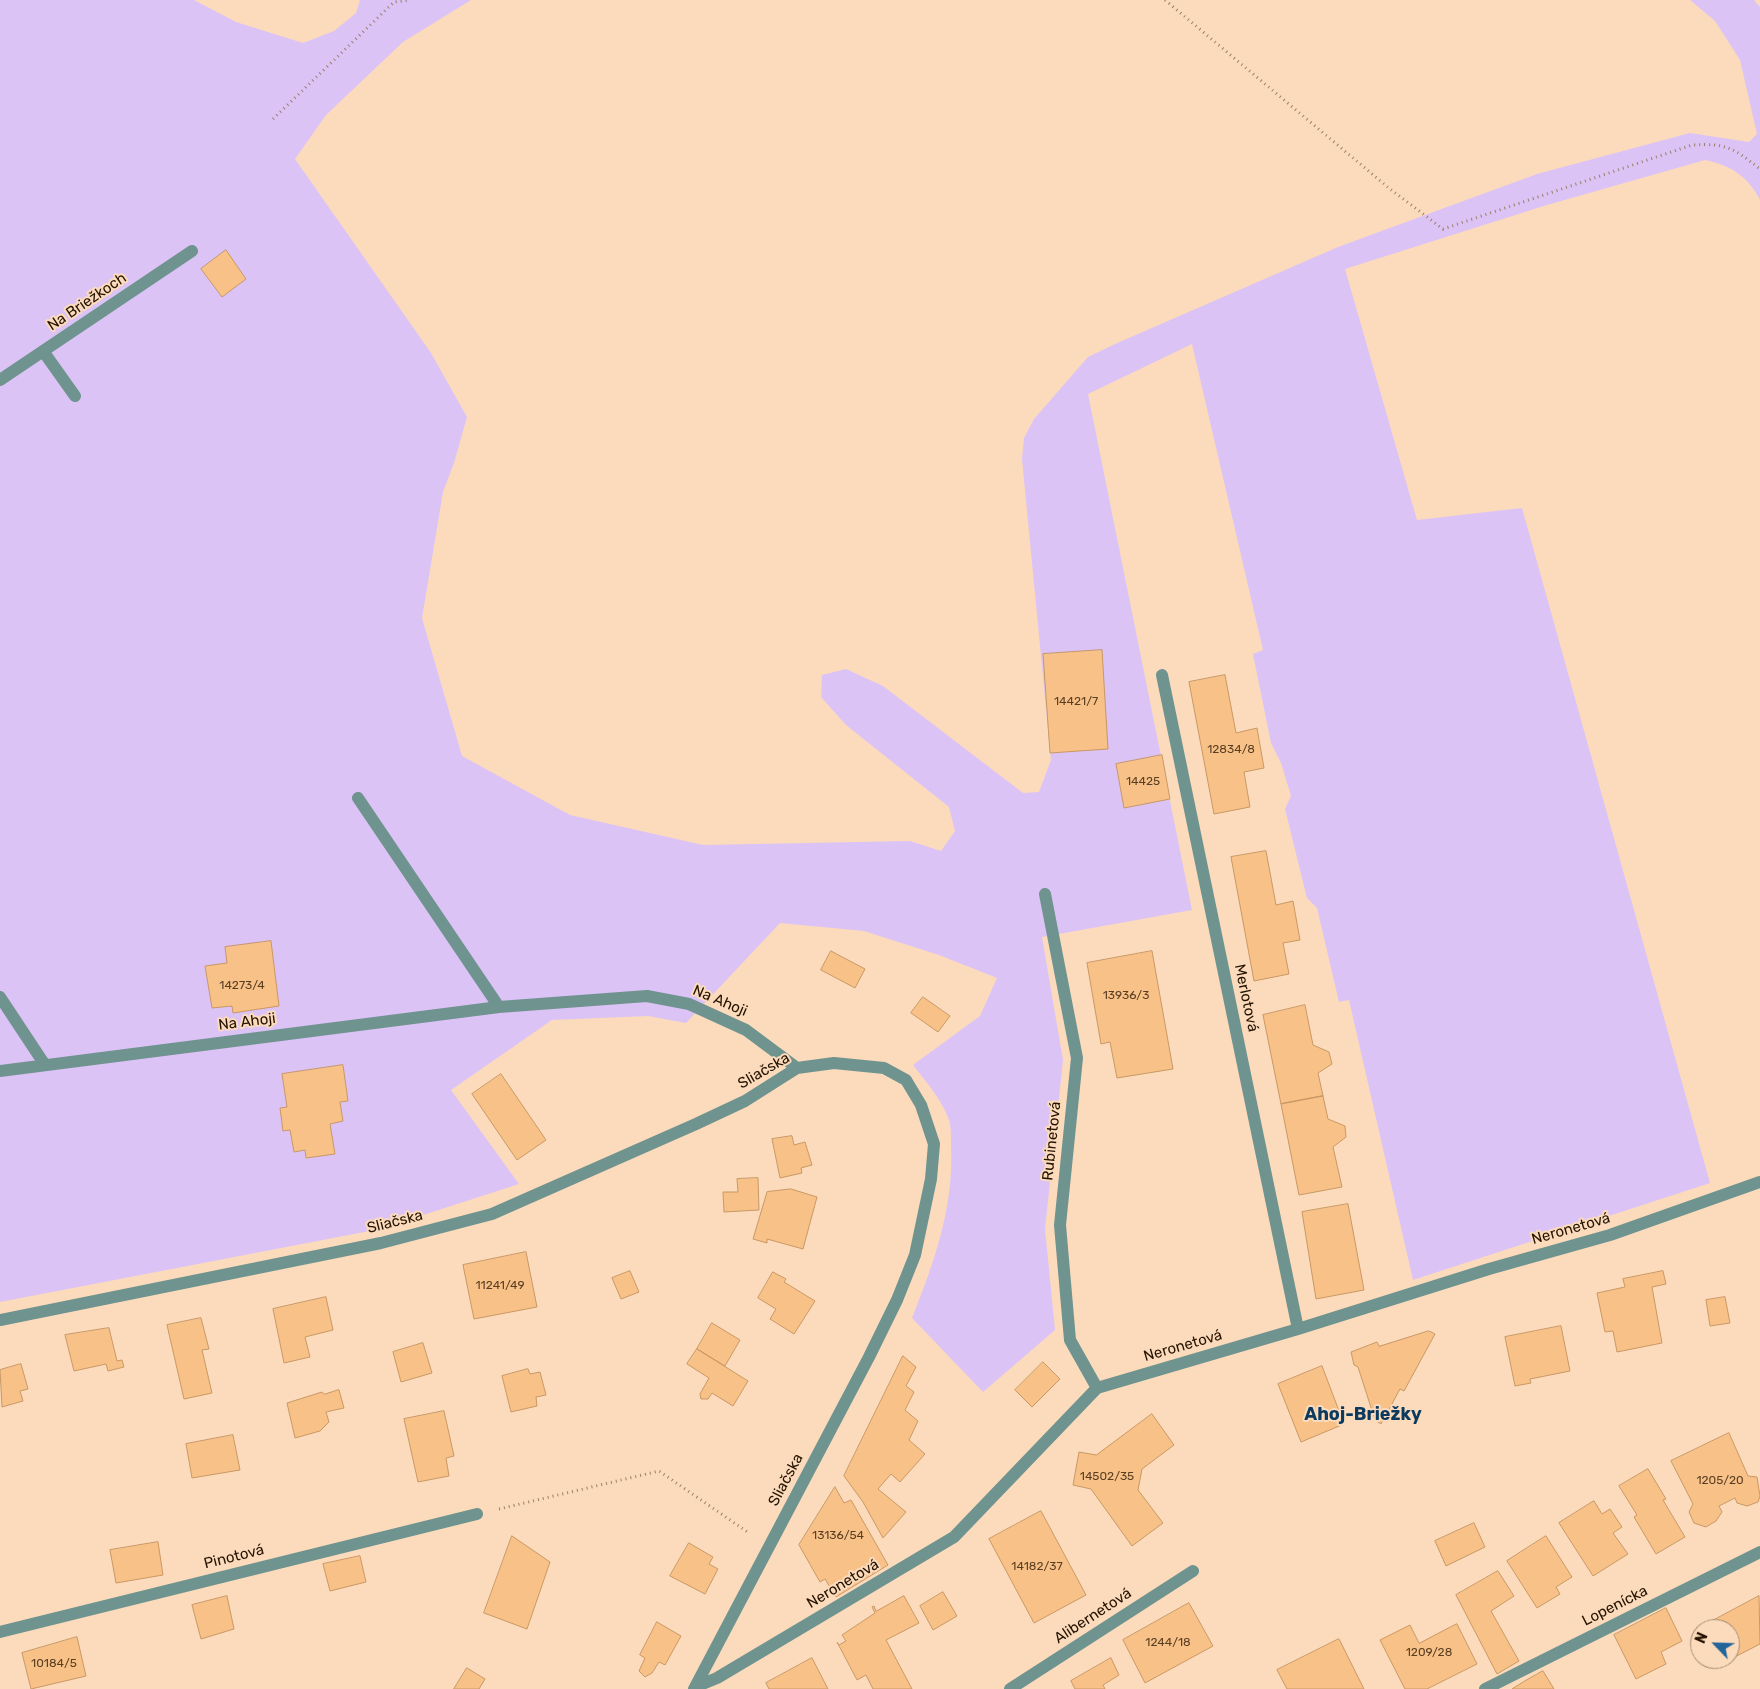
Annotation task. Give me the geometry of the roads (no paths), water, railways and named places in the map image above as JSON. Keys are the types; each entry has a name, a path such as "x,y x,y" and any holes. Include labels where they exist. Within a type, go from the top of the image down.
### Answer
{"street":[{"name":"Na Briežkoch","path":"0,380 192,251"},
{"path":"43,351 75,396"},
{"name":"Merlotová","path":"1162,675 1298,1329"},
{"path":"358,798 498,1007"},
{"name":"Rubinetová","path":"1045,894 1076,1058 1060,1225 1070,1340 1097,1388"},
{"name":"Na Ahoji","path":"0,1071 498,1007 647,996 689,1004 746,1030 797,1068"},
{"path":"0,997 45,1065"},
{"name":"Sliačska","path":"0,1320 380,1243 492,1214 746,1101 797,1068 834,1062 884,1068 906,1080 921,1106 934,1144 931,1179 915,1255 897,1300 695,1688"},
{"name":"Neronetová","path":"695,1688 717,1678 954,1537 1097,1388 1298,1329 1489,1269 1610,1235 1760,1182"},
{"name":"Pinotová","path":"0,1632 477,1514"},
{"name":"Lopenícka","path":"1485,1689 1760,1552"},
{"name":"Alibernetová","path":"1010,1689 1193,1570"}],"district":[{"name":"Ahoj-Briežky","path":"1363,1415"}]}
